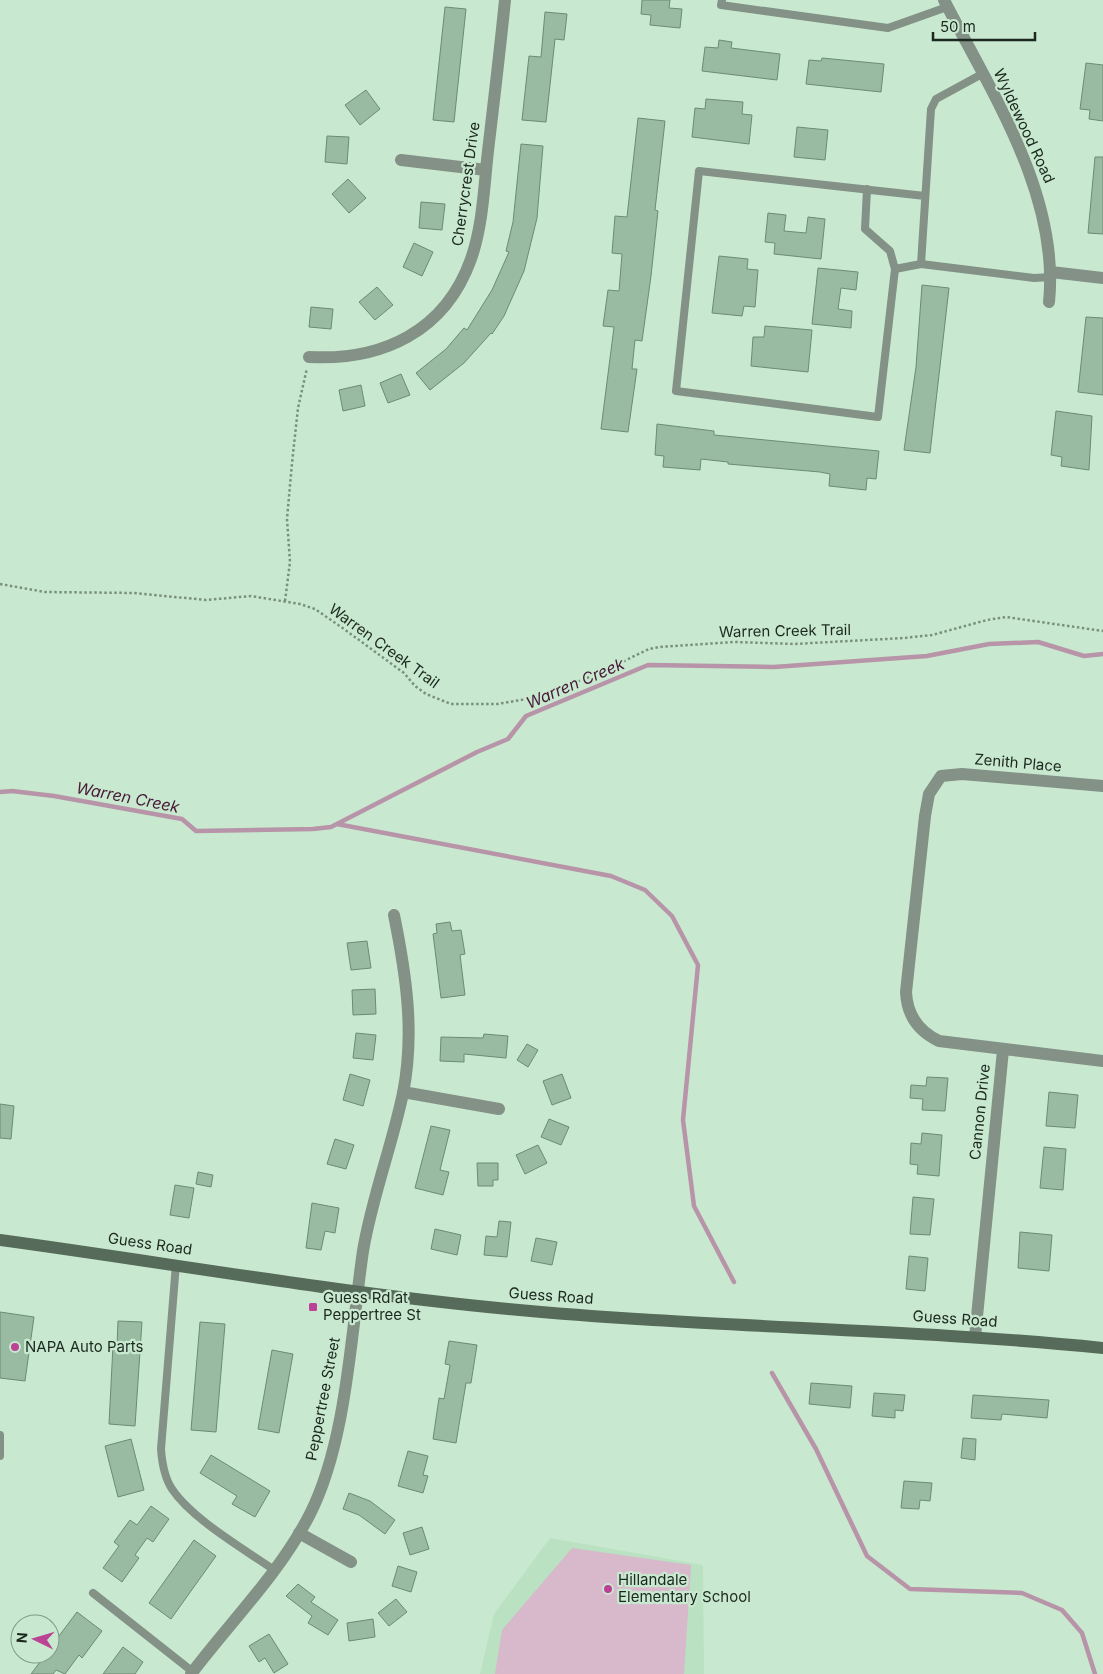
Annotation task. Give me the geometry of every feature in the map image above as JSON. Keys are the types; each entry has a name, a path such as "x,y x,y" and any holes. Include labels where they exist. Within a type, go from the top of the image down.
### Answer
{"main road":[{"name":"Guess Road","path":"0,1240 359,1292 510,1310 639,1319 975,1336 1103,1348"}],"street":[{"name":"Cherrycrest Drive","path":"309,357 334,358 381,350 404,341 423,327 454,293 472,258 478,229 506,0"},
{"name":"Wyldewood Road","path":"946,3 1033,179 1046,232 1051,274 1049,302"},
{"path":"401,160 486,170"},
{"path":"1051,274 1103,278"},
{"name":"Zenith Place","path":"934,783 940,776 962,774 1103,786"},
{"name":"Cannon Drive","path":"934,783 929,794 924,816 906,980 906,1001 914,1022 922,1031 938,1041 1003,1050 975,1336"},
{"name":"Peppertree Street","path":"193,1673 274,1570 300,1533 311,1512 333,1448 371,1211 403,1092 409,1032 408,996 394,915"},
{"path":"1003,1050 1103,1061"},
{"path":"403,1092 499,1109"},
{"path":"300,1533 351,1562"}],"lane":[{"path":"722,0 721,5 888,28 946,3"},
{"path":"921,264 931,109 936,99 982,74"},
{"path":"867,189 865,229 890,251 895,269 878,417 676,391 699,171 867,189 925,196"},
{"path":"895,269 921,264 1034,278 1051,274"},
{"path":"176,1264 161,1449 166,1477 172,1489 192,1511 274,1570"},
{"path":"0,1435 0,1456"},
{"path":"93,1593 193,1673"}],"path":[{"path":"285,601 290,562 287,518 293,454 298,408 309,357"},
{"name":"Warren Creek Trail","path":"0,584 45,592 134,593 206,600 251,596 285,601 315,609 404,672 415,686 426,694 451,704 520,702 595,675 649,649 734,642 794,644 904,638 932,635 987,620 1006,617 1103,631"}],"shaded area":[{"name":"Hillandale Elementary School","path":"550,1538 703,1565 704,1674 480,1674 494,1614"},
{"name":"Hillandale Elementary School","path":"572,1548 691,1565 684,1674 495,1674 502,1630"}],"building":[{"path":"642,0 670,0 669,8 682,9 680,28 650,25 651,15 641,14"},
{"path":"445,7 466,9 454,122 433,120"},
{"path":"545,12 567,14 564,40 555,39 546,122 522,120 529,56 541,57"},
{"path":"719,40 732,42 731,48 780,54 777,80 702,71 705,47 718,48"},
{"path":"822,58 884,64 881,92 806,84 809,60 821,61"},
{"path":"1086,63 1103,65 1103,121 1089,119 1090,110 1080,109"},
{"path":"366,90 380,109 360,125 345,105"},
{"path":"706,99 743,102 742,114 752,115 749,144 692,137 695,108 705,109"},
{"path":"638,118 665,121 655,210 658,211 651,276 642,341 635,340 632,369 637,369 628,432 601,429 614,327 603,326 608,290 619,291 622,254 612,253 615,216 627,217"},
{"path":"797,127 828,130 825,160 794,157"},
{"path":"327,136 349,137 347,164 325,162"},
{"path":"521,144 543,146 537,218 524,271 504,316 492,334 464,363 430,390 416,373 446,349 464,328 467,330 492,290 509,252 506,251 513,222"},
{"path":"1095,157 1103,157 1103,234 1088,233"},
{"path":"348,179 366,198 349,213 332,194"},
{"path":"421,202 445,204 442,230 419,228"},
{"path":"768,213 786,215 784,231 806,233 808,217 825,219 821,259 774,254 775,243 765,242"},
{"path":"414,243 433,252 422,276 403,267"},
{"path":"719,256 748,259 747,269 758,270 755,307 744,306 742,316 712,313"},
{"path":"818,268 858,272 856,290 841,288 838,309 852,311 851,328 812,324"},
{"path":"922,285 949,288 930,453 904,450 916,367"},
{"path":"377,287 393,305 375,320 359,302"},
{"path":"311,307 333,309 331,329 309,327"},
{"path":"1086,317 1103,318 1103,395 1078,392"},
{"path":"765,326 812,330 808,372 751,366 753,337 764,337"},
{"path":"401,374 410,395 388,403 380,383"},
{"path":"361,385 365,406 343,411 339,390"},
{"path":"1056,411 1092,416 1089,470 1061,466 1062,457 1051,455"},
{"path":"657,424 714,431 714,435 879,451 876,479 867,478 866,490 829,486 830,474 820,472 728,464 728,462 701,459 700,470 663,467 664,456 655,455"},
{"path":"450,922 452,931 461,930 465,954 460,955 465,995 441,998 433,934 437,933 436,924"},
{"path":"367,941 371,968 351,970 347,943"},
{"path":"375,989 376,1014 353,1015 352,990"},
{"path":"356,1033 376,1035 373,1060 353,1058"},
{"path":"484,1034 508,1036 506,1058 464,1054 464,1062 440,1061 441,1037 483,1038"},
{"path":"527,1044 538,1050 528,1067 517,1060"},
{"path":"350,1074 370,1080 363,1106 343,1100"},
{"path":"562,1074 571,1098 552,1105 543,1081"},
{"path":"927,1077 948,1078 945,1111 922,1110 923,1099 910,1098 911,1085 926,1086"},
{"path":"1049,1092 1078,1095 1075,1128 1046,1126"},
{"path":"0,1104 14,1106 11,1139 0,1138"},
{"path":"549,1119 569,1127 561,1145 541,1137"},
{"path":"431,1126 450,1130 440,1170 449,1172 443,1195 415,1188"},
{"path":"922,1133 942,1135 939,1176 917,1174 918,1165 910,1164 911,1143 921,1144"},
{"path":"335,1139 354,1145 346,1169 327,1164"},
{"path":"538,1145 547,1163 525,1174 516,1155"},
{"path":"1044,1147 1066,1149 1063,1190 1040,1188"},
{"path":"477,1163 498,1163 498,1180 493,1180 493,1186 478,1186"},
{"path":"198,1172 213,1175 211,1187 196,1184"},
{"path":"175,1185 194,1188 189,1218 170,1215"},
{"path":"913,1197 934,1199 930,1235 910,1234"},
{"path":"312,1203 339,1208 335,1233 325,1231 321,1250 306,1248"},
{"path":"499,1221 511,1222 507,1257 484,1255 486,1236 497,1237"},
{"path":"435,1229 461,1235 457,1255 431,1249"},
{"path":"1020,1232 1052,1235 1049,1271 1018,1268"},
{"path":"536,1238 557,1242 552,1265 531,1261"},
{"path":"909,1256 928,1258 925,1291 906,1289"},
{"name":"NAPA Auto Parts","path":"0,1312 34,1317 25,1381 0,1378"},
{"path":"118,1321 142,1322 135,1426 109,1424 113,1345 117,1345"},
{"path":"200,1322 225,1324 216,1432 191,1430"},
{"path":"449,1341 477,1345 471,1383 466,1383 456,1443 433,1439 439,1398 444,1399 450,1365 445,1364"},
{"path":"272,1350 293,1354 279,1433 258,1429"},
{"path":"811,1383 852,1386 850,1408 809,1404"},
{"path":"874,1393 905,1395 903,1411 895,1410 895,1418 872,1416"},
{"path":"973,1395 1049,1400 1047,1418 1002,1414 1001,1420 971,1418"},
{"path":"963,1438 976,1439 975,1460 961,1458"},
{"path":"131,1439 144,1490 118,1497 105,1446"},
{"path":"408,1451 428,1456 423,1475 428,1476 423,1493 398,1486"},
{"path":"211,1455 270,1491 255,1517 232,1504 237,1496 200,1473"},
{"path":"904,1481 932,1483 930,1501 920,1500 919,1509 901,1508"},
{"path":"349,1493 370,1501 395,1520 385,1534 359,1515 343,1509"},
{"path":"151,1506 169,1519 153,1542 147,1538 135,1555 139,1558 122,1582 103,1568 119,1546 114,1542 130,1520 137,1525"},
{"path":"422,1527 429,1549 410,1555 403,1533"},
{"path":"194,1540 216,1556 171,1619 149,1603"},
{"path":"398,1566 417,1572 411,1592 392,1586"},
{"path":"298,1584 315,1597 311,1602 338,1620 328,1635 308,1623 312,1616 286,1596"},
{"path":"396,1599 407,1612 389,1626 378,1613"},
{"path":"77,1612 102,1631 82,1658 79,1655 65,1674 56,1670 53,1674 31,1674 38,1664 60,1664 60,1635"},
{"path":"373,1619 375,1637 349,1641 347,1623"},
{"path":"269,1634 288,1664 274,1673 265,1658 259,1662 249,1646"},
{"path":"123,1647 143,1662 135,1674 103,1674"}],"waterway":[{"name":"Warren Creek","path":"0,792 12,791 54,796 182,819 196,831 331,827 477,752 508,739 526,716 648,665 774,667 927,656 989,644 1038,642 1084,656 1103,654"},
{"path":"337,824 611,876 645,890 672,916 698,965 683,1120 694,1206 734,1282"},
{"path":"772,1373 816,1449 867,1556 910,1589 1022,1593 1062,1610 1082,1633 1095,1674"}],"place":[{"name":"Guess Rd at Peppertree St","path":"313,1307"},
{"name":"NAPA Auto Parts","path":"15,1347"},
{"name":"Hillandale Elementary School","path":"608,1589"}]}
